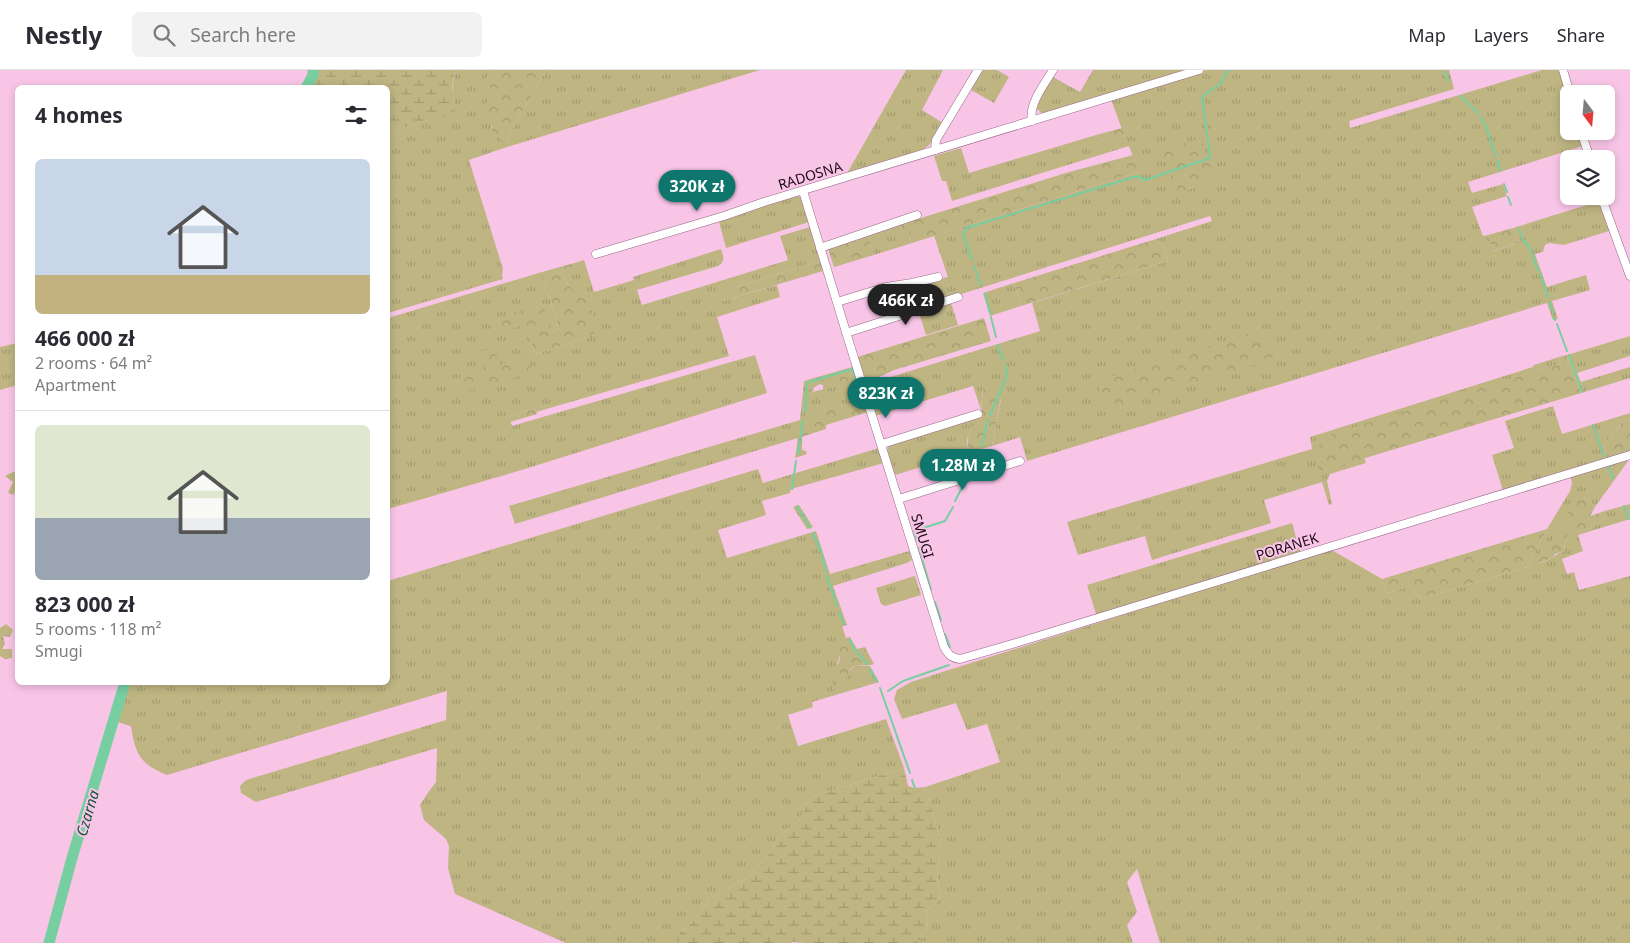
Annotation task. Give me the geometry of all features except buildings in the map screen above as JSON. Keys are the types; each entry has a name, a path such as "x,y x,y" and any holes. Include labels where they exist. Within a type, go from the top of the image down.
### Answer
{"street":[{"path":"935,150 936,140 978,70"},
{"path":"1032,120 1030,112 1053,70"},
{"name":"RADOSNA","path":"596,254 1199,70"},
{"path":"1563,70 1567,85"},
{"name":"SMUGI","path":"804,191 846,334 944,647 952,658"},
{"path":"1604,205 1630,276"},
{"path":"820,248 917,215"},
{"path":"837,302 886,287 938,276"},
{"path":"846,334 958,297"},
{"path":"882,444 978,414"},
{"name":"PORANEK","path":"952,658 960,659 1018,642 1630,455"},
{"path":"899,499 1020,461"}],"green space":[{"path":"318,70 457,70 452,85 456,111 390,132 390,85 313,85"},
{"path":"457,70 491,70 484,83 493,90 491,128 505,142 546,70 760,70 469,160 503,269 503,279 390,312 390,132 455,111 453,85"},
{"path":"491,70 546,70 505,142 494,134 491,120 482,111 493,90 484,83"},
{"path":"906,70 943,70 922,110 943,123 930,144 920,152 846,175"},
{"path":"983,70 997,70 1009,77 994,103 971,90"},
{"path":"1093,70 1190,70 1046,113 1042,113 1037,109 1036,105 1053,77 1080,92"},
{"path":"1207,70 1449,70 1454,89 1349,121 1350,128 1542,70 1558,70 1564,85 1560,85 1560,140 1581,140 1583,146 1570,150 1560,150 1560,153 1468,182 1472,193 1503,184 1507,196 1472,207 1483,236 1488,235 1494,251 1520,242 1513,228 1587,205 1601,205 1610,229 1609,231 1564,245 1549,243 1545,245 1543,252 1535,254 1547,287 1586,275 1590,290 1552,301 1558,319 1553,320 1547,303 1027,461 1020,437 992,446 1001,399 983,387 981,410 973,386 875,416 867,391 884,379 1040,331 1032,303 1168,261 1164,247 1156,239 1212,221 1210,216 891,316 883,292 948,277 934,236 1139,172 1129,146 952,201 946,181 942,181 934,156 961,148 969,173 1096,135 1098,140 1103,141 1124,135 1111,99"},
{"path":"1122,128 1125,135 1103,141 1098,140 1096,135"},
{"path":"1201,138 1216,181 1176,194 1163,150"},
{"path":"1133,155 1139,172 912,243 905,223 1069,172"},
{"path":"797,196 801,197 809,222 726,248 719,222 721,220"},
{"path":"905,223 912,243 874,255 868,236"},
{"path":"810,227 820,261 722,291 722,301 777,285 780,297 717,317 729,356 536,412 535,408 509,416 512,426 755,355 767,393 525,469 390,508 390,317 542,272 559,329 551,332 526,324 535,354 587,338 592,315 590,308 571,288 561,273 578,265 578,262 584,260 594,292 634,280 633,277 721,249 723,259 722,263 718,266 637,290 642,305 788,260 780,236"},
{"path":"1513,228 1520,242 1493,251 1488,235"},
{"path":"868,236 874,255 834,267 828,249"},
{"path":"1156,239 1164,247 1168,261 1021,306 1014,283"},
{"path":"820,261 823,271 722,301 722,291"},
{"path":"578,262 578,265 561,273 571,288 589,304 594,319 594,333 587,338 535,354 526,325 498,333 492,319 543,304 551,332 559,329 542,272"},
{"path":"1014,283 1021,306 990,316 983,293"},
{"path":"951,303 958,325 926,335 919,313"},
{"path":"984,318 991,341 894,370 865,382 857,357"},
{"path":"1262,330 1273,359 1103,411 1099,380"},
{"path":"1630,336 1630,356 1577,373 1581,382 1630,367 1630,378 1581,393 1567,355"},
{"path":"15,343 15,386 0,390 0,347"},
{"path":"494,348 499,365 528,356 533,373 462,393 457,378 484,369 480,352"},
{"path":"1567,355 1581,393 1319,472 1313,449 1332,434 1561,363 1559,357"},
{"path":"1559,357 1561,363 1329,436 1322,444 1319,472 1364,458 1366,463 1330,474 1327,481 1332,504 1329,505 1322,482 1264,500 1271,523 1152,560 1145,536 1078,555 1067,522 1312,449 1310,437 1533,367 1534,365"},
{"path":"854,367 864,400 799,438 802,437 802,450 806,451 807,454 795,458 798,438 515,524 509,506 800,420 804,381","holes":["851,371 854,381 809,393 810,384"]},
{"path":"851,370 855,381 823,390 823,385 820,384 813,388 814,391 809,393 809,384"},
{"path":"986,384 999,384 1002,391 992,446 968,453 968,436 972,419 981,416 983,387"},
{"path":"864,400 868,412 826,425 826,429 798,438 800,419"},
{"path":"1553,406 1562,434 1630,413 1630,419 1623,421 1603,446 1607,459 1503,491 1492,455 1514,448 1505,421"},
{"path":"535,408 537,414 510,422 509,416"},
{"path":"972,419 967,440 968,453 895,475 887,450 890,444"},
{"path":"1630,419 1630,452 1607,459 1603,446 1623,421"},
{"path":"879,448 884,463 791,489 790,493 762,501 766,515 718,530 727,558 816,531 830,574 909,551 912,560 907,563 833,586 847,625 842,626 846,638 842,639 837,664 848,672 855,666 870,666 879,682 812,702 813,707 788,715 798,746 886,719 904,768 811,797 798,822 781,834 768,855 750,876 709,900 693,922 680,932 680,943 566,943 455,894 448,868 449,846 446,839 424,820 420,805 436,782 437,748 256,802 241,793 240,786 246,780 446,720 447,691 167,775 151,767 140,757 131,726 117,722 127,685 390,685 390,580 758,469 763,483"},
{"path":"1627,459 1628,461 1595,507 1584,497 1539,563 1564,551 1568,535 1594,527 1605,518 1605,511 1630,504 1630,519 1578,535 1583,551 1562,559 1567,574 1574,572 1579,590 1630,576 1630,943 1160,943 1137,869 1127,882 1137,912 1127,925 1133,943 917,943 926,931 928,922 926,913 940,900 937,876 941,841 925,787 1000,762 987,724 967,730 956,703 902,719 894,699 897,690 911,682 1330,549 1382,579 1387,593 1411,586 1420,599 1527,567 1570,491 1572,482 1570,476"},
{"path":"15,472 15,492 13,495 8,493 13,482 5,476"},
{"path":"1578,496 1584,497 1595,507 1590,516 1605,511 1605,518 1594,527 1568,535 1564,551 1555,554 1551,559 1538,563"},
{"path":"799,505 813,527 807,529 793,507"},
{"path":"1292,523 1300,552 1096,614 1087,585"},
{"path":"1547,529 1527,567 1420,599 1411,586 1387,593 1382,579"},
{"path":"915,576 921,595 885,606 881,604 876,588"},
{"path":"6,624 13,630 10,637 3,636 5,644 2,649 12,649 12,658 5,659 0,656 0,628"},
{"path":"850,637 857,649 865,647 874,664 853,667 848,673 845,685 834,690 832,684 840,658 840,641"},
{"path":"904,768 908,786 915,788 925,787 941,841 937,876 940,900 926,913 928,922 926,931 917,943 680,943 680,932 693,922 709,900 750,876 768,855 781,834 798,822 811,797"}],"waterway":[{"name":"Czarna","path":"308,85 313,75 313,70"},
{"path":"972,260 963,234 966,228 1137,176 1145,180 1210,158 1202,97 1221,83 1226,73 1230,70"},
{"path":"1445,72 1448,81"},
{"path":"1461,96 1478,113"},
{"path":"1480,117 1486,126 1496,157"},
{"path":"1498,161 1500,171"},
{"path":"1504,184 1507,192"},
{"path":"1508,197 1511,205"},
{"path":"1519,230 1523,240 1529,246 1538,271"},
{"path":"974,266 981,285"},
{"path":"1540,274 1548,297"},
{"path":"985,294 990,313"},
{"path":"1550,302 1553,313"},
{"path":"991,317 996,337"},
{"path":"1557,324 1567,351"},
{"path":"998,345 1003,360"},
{"path":"1569,355 1582,392"},
{"path":"990,415 1007,375 1005,365"},
{"path":"805,412 807,384 809,382 852,369 856,380"},
{"path":"981,446 988,420"},
{"path":"798,454 803,421"},
{"path":"1593,425 1604,456"},
{"path":"792,489 796,461"},
{"path":"1608,467 1613,478"},
{"path":"955,501 965,482"},
{"path":"797,506 810,528"},
{"path":"1624,506 1629,519"},
{"path":"917,541 914,531 945,521 953,507"},
{"path":"813,533 821,552"},
{"path":"919,548 931,590"},
{"path":"822,555 826,572"},
{"path":"827,576 837,606"},
{"path":"935,602 941,620"},
{"path":"839,612 844,625"},
{"path":"945,634 950,647"},
{"path":"850,640 855,650 867,664"},
{"path":"888,691 903,681 949,665"},
{"path":"870,669 877,682"},
{"name":"Czarna","path":"49,943 72,858 124,685"},
{"path":"880,688 910,773"},
{"path":"912,780 915,788"}]}
